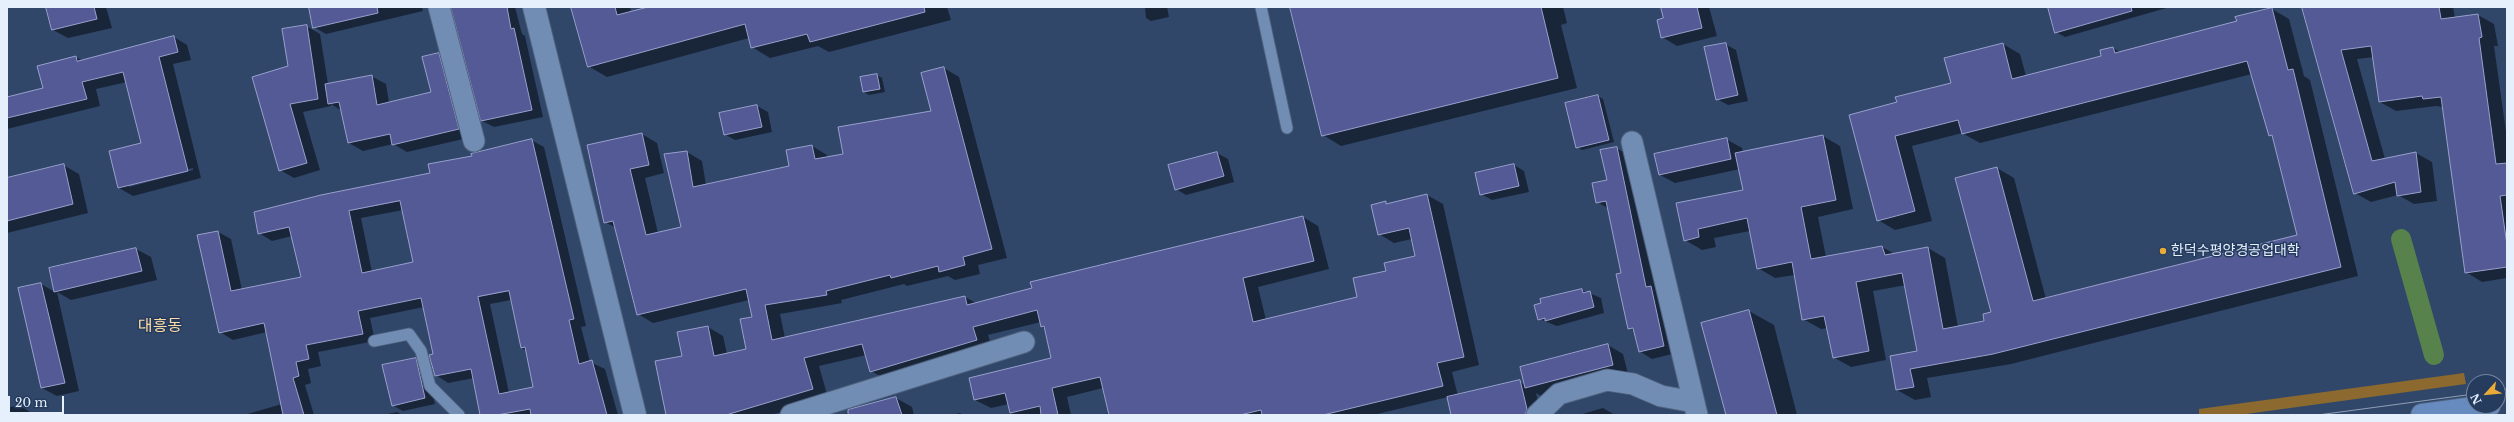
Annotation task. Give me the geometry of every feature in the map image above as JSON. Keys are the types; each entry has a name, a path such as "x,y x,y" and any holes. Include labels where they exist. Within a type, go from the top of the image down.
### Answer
{"main road":[{"path":"2422,415 2466,411"}],"street":[{"path":"439,7 474,141"},
{"path":"534,7 635,415"},
{"path":"1632,142 1695,409"},
{"path":"791,415 1024,342"},
{"path":"1537,415 1559,394 1607,380 1633,384 1695,409"}],"lane":[{"path":"1260,7 1287,128"},
{"path":"374,341 409,334 421,350 430,386 459,415"}],"shaded area":[{"path":"2464,373 2466,384 2239,415 2199,415 2199,409"}],"building":[{"path":"46,7 94,7 97,19 52,30"},
{"path":"309,7 377,7 378,13 313,28"},
{"path":"451,7 507,7 511,29 514,28 532,110 481,121"},
{"path":"571,7 615,7 617,15 648,7 924,7 925,12 810,42 807,34 751,48 745,24 588,67"},
{"path":"1290,7 1541,7 1558,78 1322,136"},
{"path":"1661,7 1697,7 1702,28 1661,38 1657,20 1663,18"},
{"path":"2048,7 2131,7 2132,11 2055,33"},
{"path":"2302,7 2439,7 2441,19 2478,14 2482,37 2479,38 2496,164 2507,163 2507,195 2500,196 2507,245 2507,267 2465,273 2441,97 2423,99 2422,96 2379,102 2371,46 2341,50 2372,161 2416,152 2421,192 2397,196 2395,182 2354,194"},
{"path":"2272,8 2288,70 2293,69 2341,267 1993,354 1910,369 1914,387 1896,390 1890,356 1917,351 1902,273 1856,282 1869,351 1833,358 1824,316 1802,320 1792,262 1757,269 1747,218 1698,229 1699,237 1684,241 1676,203 1743,190 1735,153 1823,135 1836,200 1801,207 1811,259 1882,246 1885,255 1928,247 1943,329 1984,321 1983,314 1991,312 1955,178 1997,167 2033,301 2297,235 2272,135 2269,136 2247,61 1962,134 1958,120 1895,136 1915,211 1877,221 1849,115 1897,102 1895,97 1951,83 1944,58 2003,43 2012,79 2101,56 2100,50 2113,47 2115,53 2237,21 2235,17"},
{"path":"307,25 318,99 290,104 307,163 279,171 252,77 288,66 282,29"},
{"path":"174,36 178,52 159,57 188,171 118,188 109,151 141,143 123,72 82,82 87,99 7,118 7,97 43,88 37,66 76,56 77,61"},
{"path":"1726,43 1738,95 1716,100 1704,47"},
{"path":"439,53 459,129 392,145 390,134 348,143 339,102 328,104 325,84 372,75 377,105 431,92 422,57"},
{"path":"944,67 992,249 963,257 965,265 939,272 938,266 891,278 890,275 826,291 827,295 765,305 772,340 965,296 967,305 1032,288 1030,282 1303,216 1314,261 1243,278 1253,322 1357,297 1353,278 1386,271 1384,263 1415,256 1409,228 1378,235 1371,205 1386,201 1386,204 1427,194 1464,357 1437,363 1443,386 1323,415 1262,415 1261,410 1240,415 1109,415 1100,377 1052,388 1058,415 1041,415 1040,406 1010,413 1005,393 974,400 969,378 1051,358 1044,326 1041,327 1037,310 973,327 977,340 870,372 862,344 804,358 813,389 726,415 666,415 655,361 682,356 677,332 708,326 714,356 746,349 740,319 752,317 746,289 637,315 613,221 604,223 587,145 642,133 649,165 630,169 646,235 681,227 664,154 687,151 693,187 789,166 786,150 812,145 815,159 843,154 838,127 931,111 921,73"},
{"path":"877,74 880,89 863,92 860,77"},
{"path":"1598,95 1609,140 1576,148 1565,103"},
{"path":"757,105 762,127 724,135 719,113"},
{"path":"1727,138 1731,159 1659,175 1654,154"},
{"path":"532,139 574,319 569,320 579,364 592,360 607,415 531,415 530,409 497,415 480,415 471,369 435,376 429,355 433,354 421,298 358,311 363,334 306,345 309,359 296,362 299,376 293,378 304,415 283,415 264,323 219,333 197,235 218,231 231,291 301,277 289,227 258,234 254,212 321,195 430,173 428,164 472,156 471,154","holes":["400,201 413,262 362,273 349,211","509,291 521,348 525,347 533,387 499,394 478,297"]},
{"path":"1617,147 1646,287 1651,286 1664,346 1639,352 1633,328 1628,329 1616,274 1621,273 1606,201 1596,203 1592,183 1607,180 1600,150"},
{"path":"1217,152 1224,176 1175,190 1168,165"},
{"path":"64,164 73,204 7,221 7,178"},
{"path":"1514,164 1519,186 1480,195 1475,173"},
{"path":"136,248 142,271 54,292 49,268"},
{"path":"41,283 65,383 41,388 18,288"},
{"path":"1582,289 1583,293 1590,291 1594,307 1545,321 1545,318 1538,320 1534,305 1541,303 1540,299"},
{"path":"1749,310 1777,415 1726,415 1701,323"},
{"path":"1608,344 1613,365 1525,388 1520,367"},
{"path":"416,358 425,398 392,406 382,365"},
{"path":"1520,380 1527,409 1525,415 1451,415 1447,397"},
{"path":"896,397 902,415 848,415 848,410"}],"waterway":[{"path":"2401,239 2434,355"}],"tram line":[{"path":"2318,415 2466,395"}],"place":[{"name":"한덕수평양경공업대학","path":"2163,251"}],"district":[{"name":"대흥동","path":"160,326"}]}
